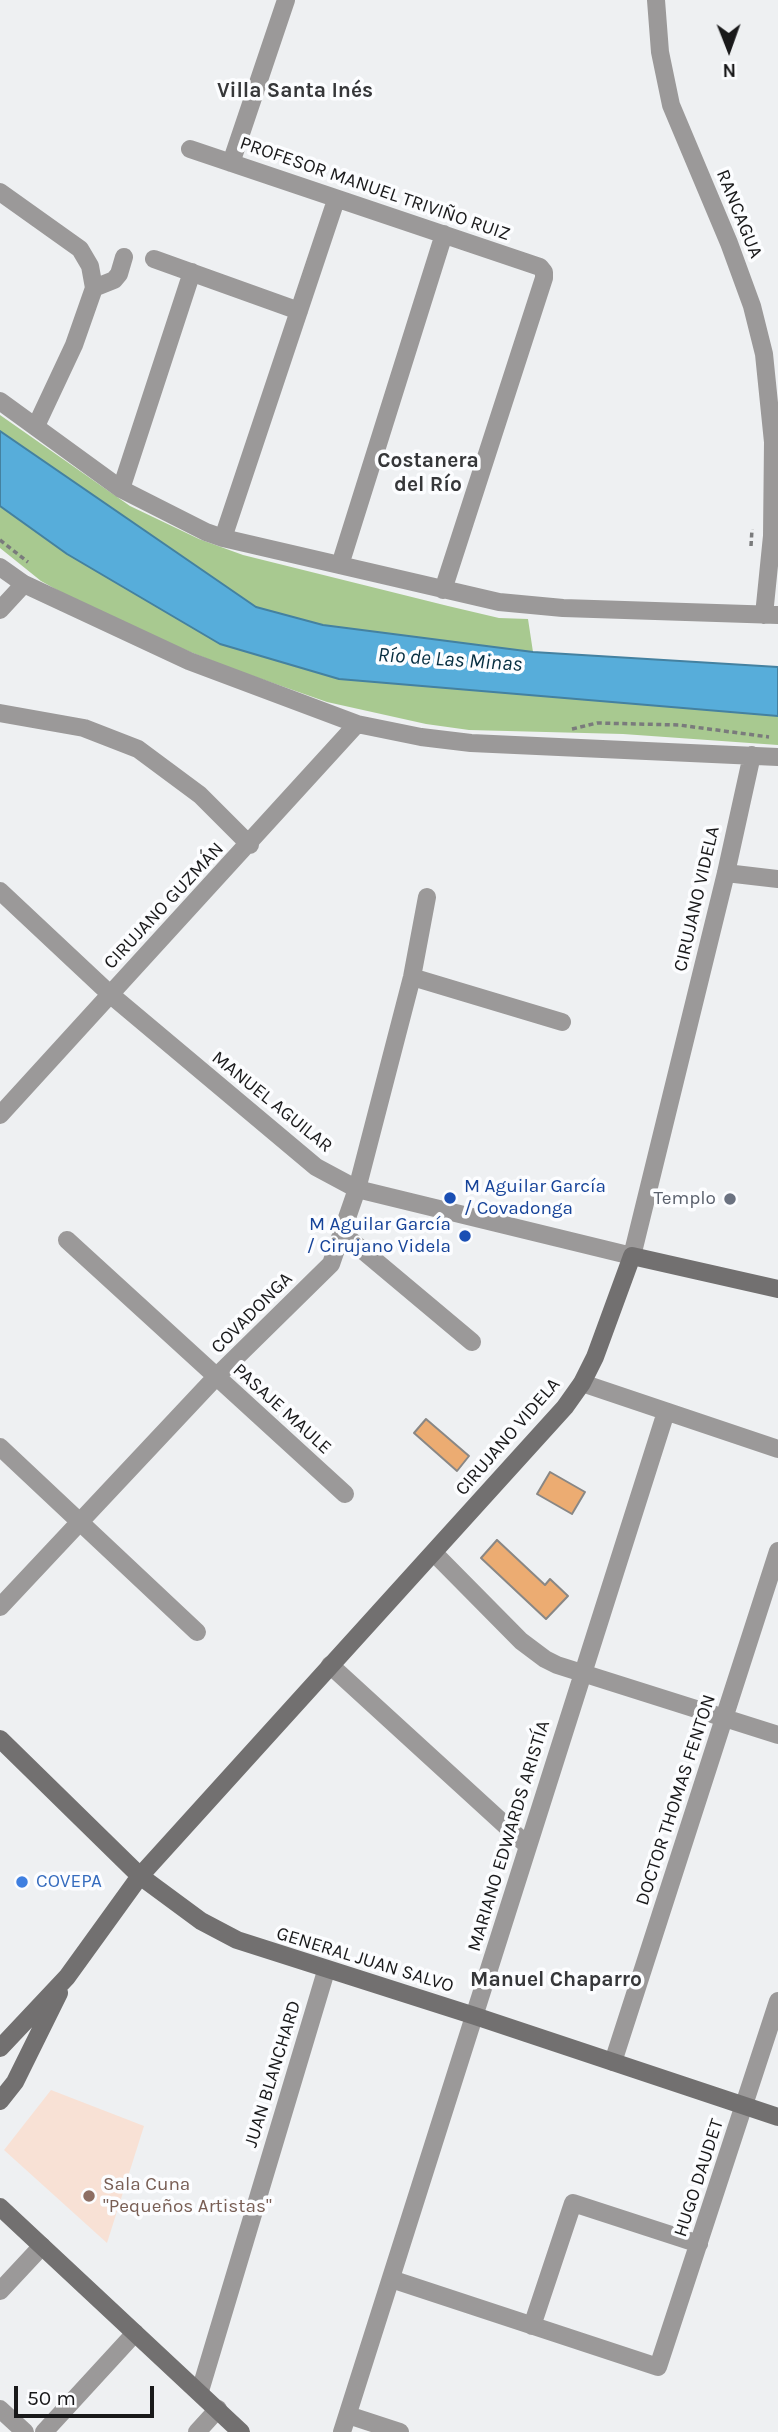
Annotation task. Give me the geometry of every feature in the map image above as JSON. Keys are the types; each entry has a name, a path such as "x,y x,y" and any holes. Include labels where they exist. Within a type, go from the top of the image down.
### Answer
{"street":[{"path":"231,163 286,0"},
{"name":"RANCAGUA","path":"656,0 660,52 671,105 729,243 752,306 764,354 774,442 771,615"},
{"name":"PROFESOR MANUEL TRIVIÑO RUIZ","path":"190,149 540,267 544,272 443,590"},
{"path":"0,192 80,249 90,266 94,288 74,345 36,426"},
{"path":"223,538 336,200"},
{"path":"340,565 444,234"},
{"path":"94,288 114,280 119,274 124,257"},
{"path":"154,258 299,311"},
{"path":"121,489 192,272"},
{"path":"0,401 121,489 223,538 499,602 539,607 771,615"},
{"path":"0,567 24,584 189,660 357,724 421,737 471,743 778,757"},
{"path":"0,610 24,584"},
{"path":"0,713 84,728 138,749 200,795 250,845"},
{"name":"CIRUJANO GUZMÁN","path":"0,1115 250,845 357,724"},
{"name":"CIRUJANO VIDELA","path":"0,2048 67,1977 140,1876 551,1423 582,1383 595,1357 632,1256 726,873 752,755"},
{"path":"726,873 778,879"},
{"name":"MANUEL AGUILAR","path":"0,891 111,995 316,1167 357,1189 778,1289"},
{"name":"COVADONGA","path":"0,1607 215,1378 331,1264 357,1189 412,977 427,897"},
{"path":"412,977 562,1022"},
{"path":"342,1233 472,1342"},
{"name":"PASAJE MAULE","path":"67,1240 345,1494"},
{"path":"582,1383 778,1448"},
{"name":"MARIANO EDWARDS ARISTÍA","path":"345,2424 666,1412"},
{"path":"0,1447 197,1632"},
{"name":"DOCTOR THOMAS FENTON","path":"613,2062 778,1551"},
{"path":"434,1553 534,1652 557,1665 778,1735"},
{"path":"330,1665 528,1846"},
{"name":"GENERAL JUAN SALVO","path":"0,1739 140,1876 180,1908 217,1930 257,1948 475,2016 778,2117"},
{"name":"JUAN BLANCHARD","path":"200,2391 326,1970"},
{"name":"CIRUJANO VIDELA","path":"0,2101 15,2082 67,1977"},
{"name":"HUGO DAUDET","path":"532,2326 658,2367 778,2001"},
{"path":"391,2279 532,2326 573,2203 699,2244"},
{"path":"0,2207 242,2432"},
{"path":"0,2291 42,2246"},
{"path":"44,2432 135,2333"},
{"path":"0,2409 25,2432"},
{"path":"197,2432 218,2409"},
{"path":"345,2424 400,2432"}],"path":[{"path":"750,559 753,518"},
{"path":"0,540 35,568"},
{"path":"562,729 597,723 679,725 778,737"}],"shaded area":[{"name":"Sala Cuna \"Pequeños Artistas\"","path":"51,2090 144,2126 107,2243 4,2150"}],"green space":[{"path":"0,415 130,506 199,539 243,555 448,606 499,618 528,619 533,652 323,625 256,607 0,431"},
{"path":"0,506 67,554 220,644 339,679 778,716 778,745 623,734 469,730 426,724 327,702 230,668 146,634 41,581 0,548"}],"water":[{"name":"Río de Las Minas","path":"0,431 256,607 323,625 533,652 778,667 778,716 339,679 220,644 67,554 0,506"}],"building":[{"path":"426,1419 469,1456 457,1471 414,1433"},
{"path":"550,1472 585,1492 572,1514 537,1494"},
{"path":"497,1540 545,1585 550,1579 568,1596 546,1619 481,1558"}],"place":[{"name":"M Aguilar García / Covadonga","path":"450,1198"},
{"name":"Templo","path":"730,1199"},
{"name":"M Aguilar García / Cirujano Videla","path":"465,1236"},
{"name":"COVEPA","path":"22,1882"},
{"name":"Sala Cuna \"Pequeños Artistas\"","path":"89,2196"}],"district":[{"name":"Villa Santa Inés","path":"295,91"},
{"name":"Costanera del Río","path":"428,473"},
{"name":"Manuel Chaparro","path":"556,1980"}]}
